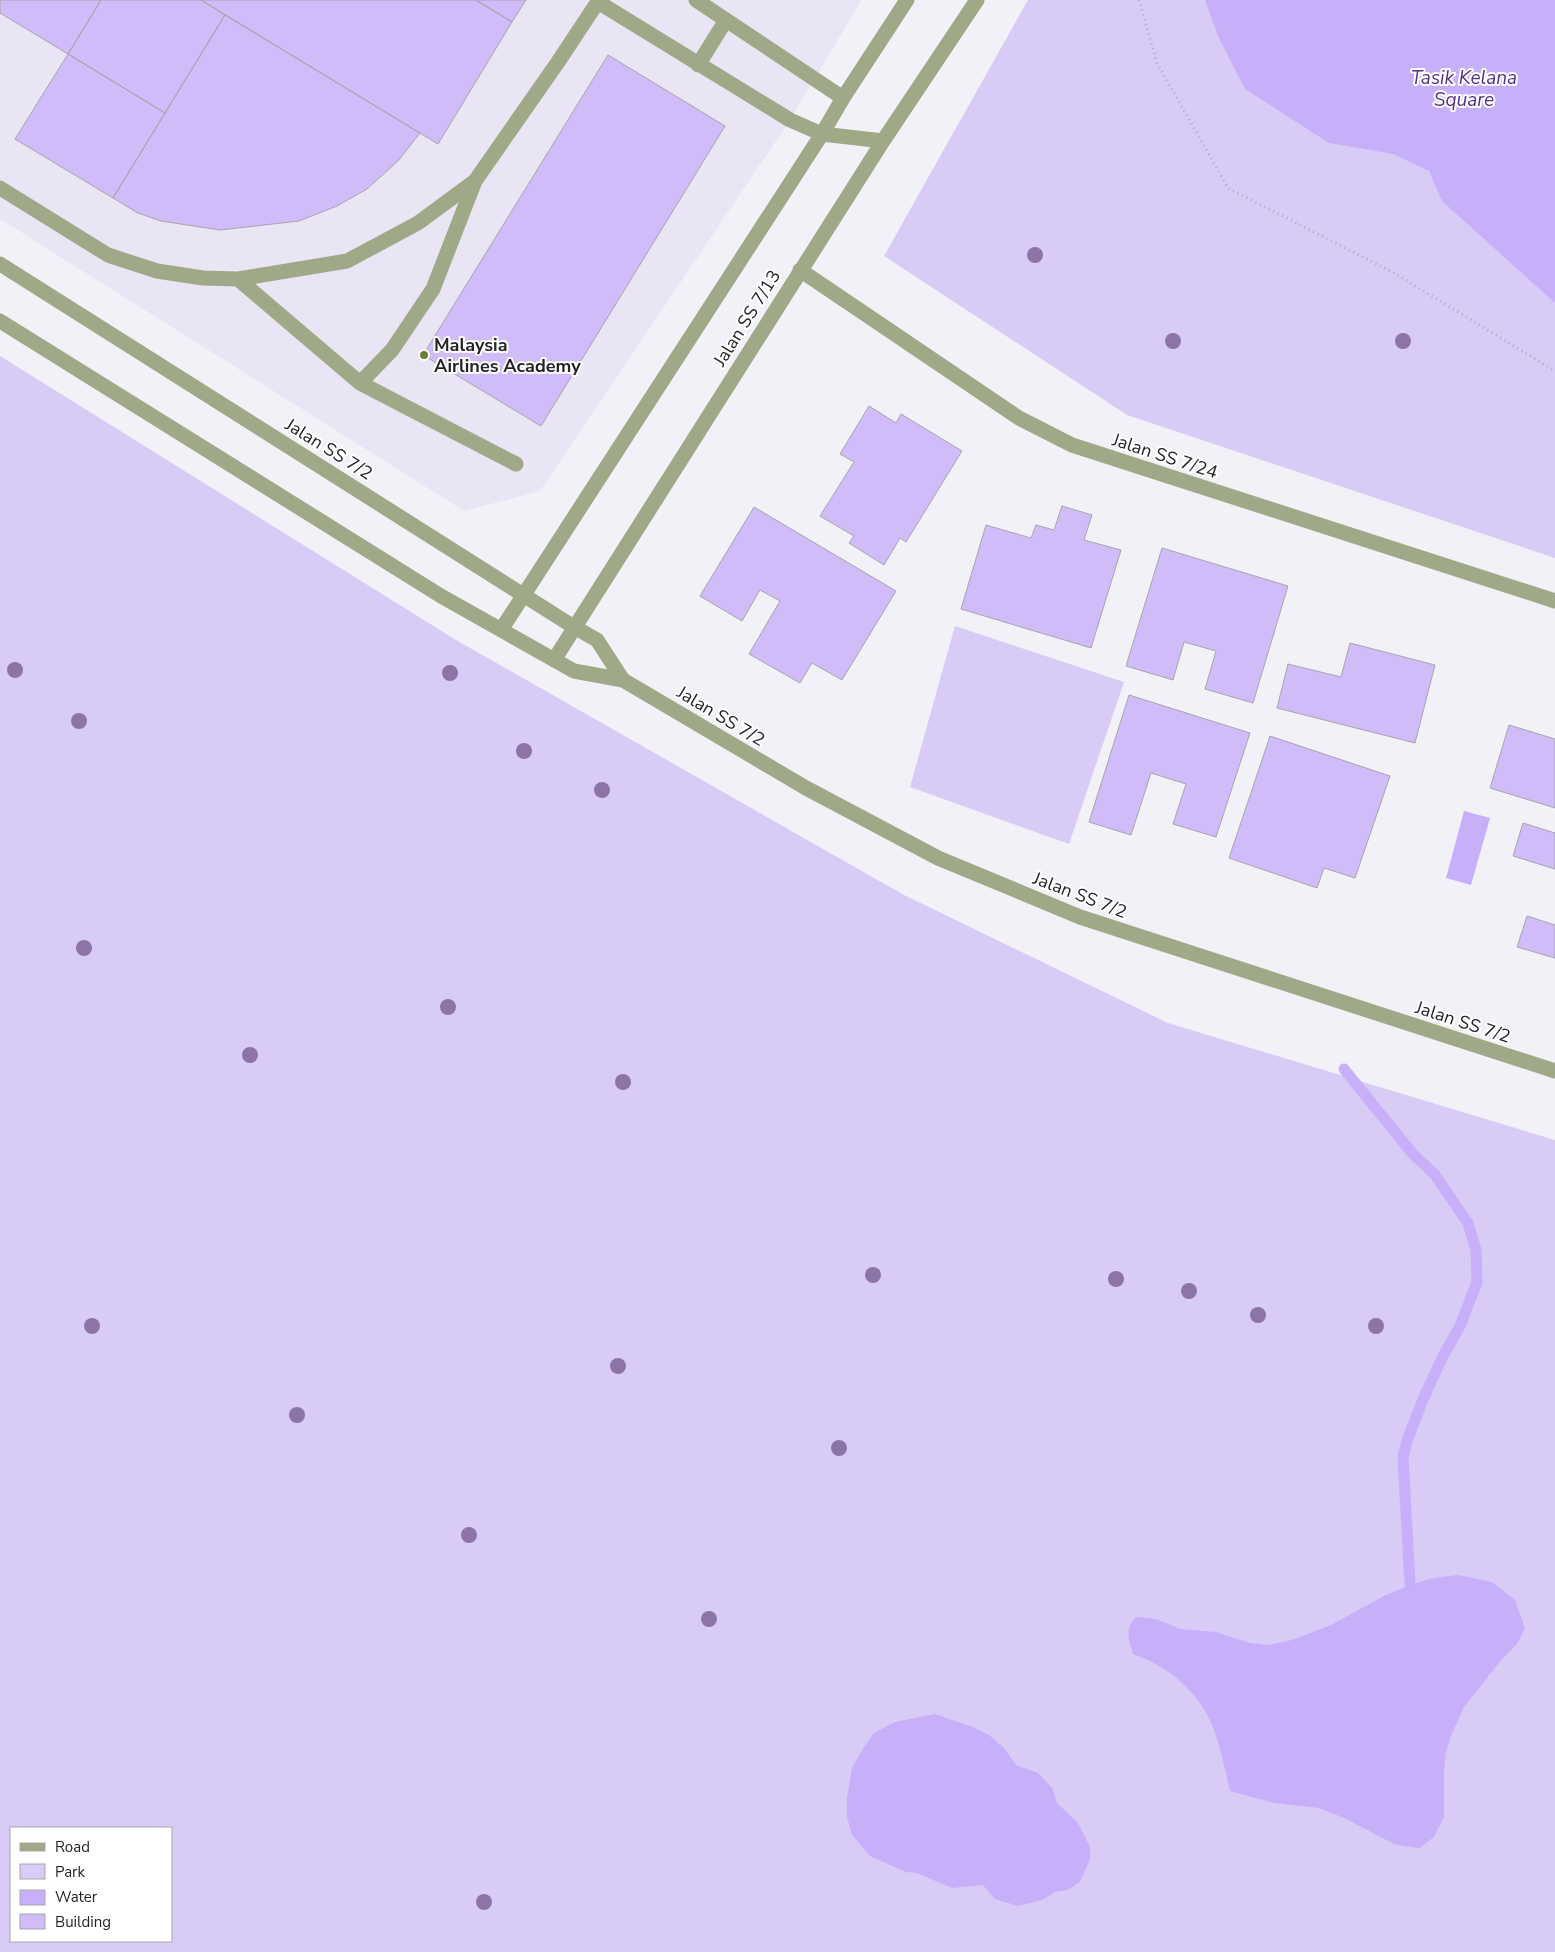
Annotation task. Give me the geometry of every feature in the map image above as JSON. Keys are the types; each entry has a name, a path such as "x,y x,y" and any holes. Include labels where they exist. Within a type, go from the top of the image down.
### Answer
{"street":[{"path":"696,0 843,98"},
{"name":"Jalan SS 7/13","path":"501,630 907,0"},
{"name":"Jalan SS 7/13","path":"554,660 800,270 977,0"},
{"path":"360,383 392,350 433,289 475,181 599,1 790,120 822,134 883,141"},
{"path":"698,64 726,20"},
{"path":"0,188 108,255 158,271 203,278 238,279 347,261 418,223 475,181"},
{"name":"Jalan SS 7/2","path":"0,264 597,640 623,680"},
{"name":"Jalan SS 7/24","path":"800,270 1019,418 1072,445 1555,601"},
{"path":"238,279 360,383 516,464"},
{"name":"Jalan SS 7/2","path":"0,321 441,596 574,672 623,680 806,788 938,858 1080,917 1555,1071"}],"path":[{"path":"1139,0 1156,63 1228,188 1394,273 1555,371"}],"shaded area":[{"name":"Malaysia Airlines Academy","path":"0,0 861,1 790,120 540,491 464,511 0,219"}],"green space":[{"path":"1028,0 1555,0 1555,558 1127,415 884,256"},
{"path":"0,356 456,640 904,895 1168,1023 1555,1140 1555,1952 0,1952"},
{"path":"955,626 1124,682 1069,844 910,787"}],"water":[{"name":"Tasik Kelana Square","path":"1205,0 1555,0 1555,303 1442,201 1429,171 1393,154 1329,143 1245,89 1218,36"},
{"path":"1464,811 1490,818 1471,885 1446,878"},
{"path":"1458,1575 1492,1582 1515,1600 1525,1628 1517,1644 1502,1659 1464,1707 1446,1752 1444,1817 1434,1837 1419,1848 1396,1845 1344,1818 1319,1808 1274,1803 1230,1791 1220,1748 1206,1712 1187,1687 1175,1677 1148,1660 1133,1654 1129,1639 1130,1626 1136,1617 1156,1619 1180,1629 1216,1632 1250,1643 1268,1645 1292,1640 1331,1625 1384,1596 1410,1585 1433,1578"},
{"path":"935,1714 973,1727 989,1735 1004,1748 1016,1765 1038,1773 1052,1788 1057,1803 1078,1823 1090,1847 1090,1859 1080,1882 1067,1890 1055,1892 1042,1900 1018,1906 995,1899 983,1885 952,1888 917,1873 906,1872 870,1856 852,1835 847,1817 847,1798 852,1768 874,1733 895,1722"}],"building":[{"path":"0,0 101,0 68,54 0,13"},
{"path":"101,0 201,0 225,15 165,113 68,54"},
{"path":"201,0 476,0 512,22 438,144"},
{"path":"476,0 526,0 512,22"},
{"path":"225,15 420,133 398,161 367,189 337,206 299,221 220,230 161,221 138,213 113,198"},
{"path":"68,54 165,113 113,198 15,139"},
{"path":"608,55 725,126 541,426 423,355"},
{"path":"869,406 896,423 901,414 962,451 906,542 900,538 884,565 849,543 854,536 820,516 854,462 840,454"},
{"path":"1062,506 1092,515 1084,540 1121,550 1091,648 961,609 986,525 1031,538 1036,525 1054,530"},
{"path":"754,507 896,591 842,680 812,663 800,683 749,654 780,601 760,590 742,621 700,596"},
{"path":"1162,548 1288,586 1253,703 1205,689 1216,651 1184,642 1173,680 1126,666"},
{"path":"1350,643 1435,665 1415,743 1277,708 1288,664 1341,677"},
{"path":"1129,695 1250,733 1216,837 1173,824 1186,784 1151,773 1131,835 1089,822"},
{"path":"1509,725 1555,739 1555,808 1490,788"},
{"path":"1270,736 1390,776 1355,878 1324,868 1317,888 1229,858"},
{"path":"1523,823 1555,833 1555,869 1513,856"},
{"path":"1527,916 1555,925 1555,958 1517,947"}],"waterway":[{"path":"1344,1069 1412,1153 1435,1175 1468,1223 1476,1250 1477,1282 1460,1326 1443,1356 1424,1397 1408,1438 1403,1457 1410,1585"}],"place":[{"name":"Malaysia Airlines Academy","path":"424,355"}]}
